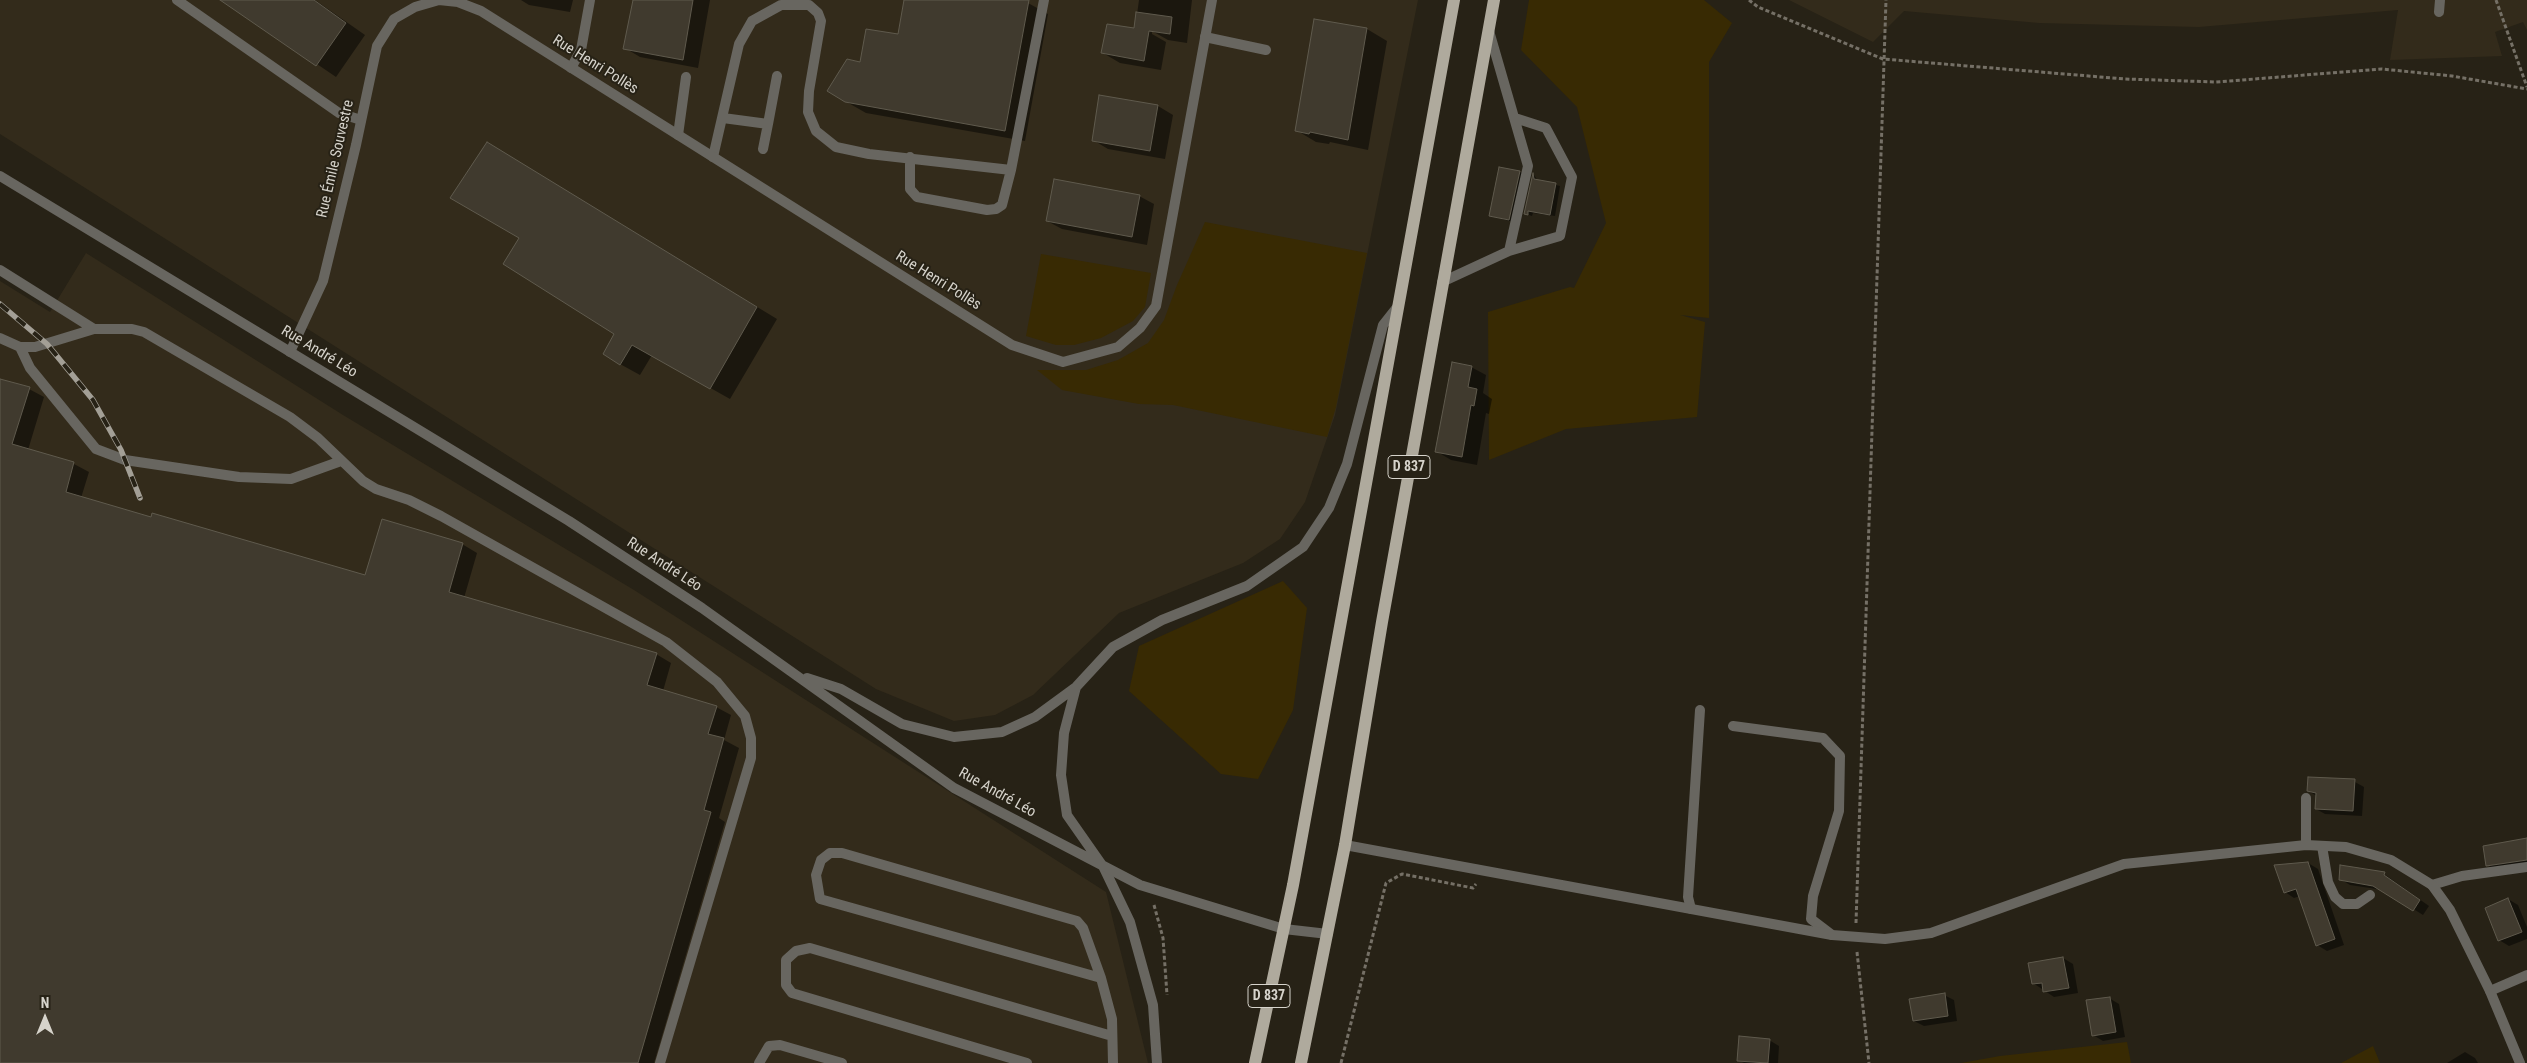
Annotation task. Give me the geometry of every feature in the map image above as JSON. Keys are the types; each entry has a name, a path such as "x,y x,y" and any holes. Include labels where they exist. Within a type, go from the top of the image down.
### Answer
{"main road":[{"name":"D 837","path":"1254,1063 1284,929 1454,0"},
{"name":"D 837","path":"1301,1063 1345,845 1442,282 1494,0"}],"street":[{"path":"177,0 339,113 361,120"},
{"name":"Rue Émile Souvestre","path":"290,352 323,281 377,46 394,19 415,7 439,0"},
{"name":"Rue Henri Pollès","path":"439,0 458,2 481,11 1012,345 1063,362 1118,347 1140,328 1156,306 1212,0"},
{"path":"571,68 581,50 590,0"},
{"path":"910,157 910,189 917,197 987,210 996,209 1002,204 1011,170 1044,0"},
{"path":"2439,12 2440,0"},
{"path":"713,157 739,44 752,21 781,5 810,3 818,13 821,21 809,91 808,112 816,131 836,147 869,154 910,157 1011,170"},
{"path":"1488,27 1528,166 1509,251"},
{"path":"1205,37 1266,50"},
{"path":"763,149 777,76"},
{"path":"678,135 686,77"},
{"path":"722,118 768,124"},
{"path":"1442,282 1509,251 1560,236 1572,177 1546,128 1515,118"},
{"name":"Rue André Léo","path":"0,176 569,521 702,608 954,788 1104,868 1150,888 1284,929 1328,934"},
{"path":"0,270 94,329"},
{"path":"797,675 841,689 902,724 954,737 1002,732 1035,717 1076,687 1113,647 1162,620 1247,586 1303,547 1329,508 1347,464 1383,325 1400,303"},
{"path":"0,338 20,347 35,347 94,329 132,329 144,332 290,417 318,438 363,481 376,489 409,500 441,516 666,642 717,682 745,716 751,738 751,758 660,1063"},
{"path":"20,347 30,368 96,449 125,460 239,477 291,479 341,461"},
{"path":"1076,687 1064,734 1061,775 1067,815 1104,868 1130,922 1153,1005 1157,1063"},
{"path":"1691,910 1688,897 1700,710"},
{"path":"1733,726 1823,738 1840,756 1839,811 1813,896 1811,919 1832,935"},
{"path":"2306,798 2306,846"},
{"path":"1345,845 1832,935 1885,939 1931,933 2124,864 2306,846 2346,847 2391,860 2432,885 2450,910 2490,991 2520,1063"},
{"path":"2322,846 2328,882 2335,897 2343,904 2357,904 2370,895"},
{"path":"1101,978 820,900 816,875 821,860 830,853 842,853 1077,921 1083,928 1101,978 1112,1019 1113,1063"},
{"path":"2432,885 2462,876 2527,867"},
{"path":"1027,1063 792,993 786,985 786,960 796,950 810,948 1112,1036"},
{"path":"2490,991 2527,975"},
{"path":"759,1063 769,1046 780,1045 842,1063"}],"path":[{"path":"1749,0 1758,7 1883,59 2125,79 2216,82 2382,69 2452,76 2527,88 2496,0"},
{"path":"1851,922 1856,918 1886,0"},
{"path":"1341,1063 1386,883 1402,874 1473,888 1485,870"},
{"path":"1150,888 1164,938 1167,996"},
{"path":"1856,938 1865,1045 1869,1063"}],"shaded area":[{"path":"0,0 1418,0 1335,415 1305,502 1280,539 1243,563 1119,613 1033,695 995,715 954,721 876,689 0,134"},
{"path":"1529,0 1704,0 1732,23 1709,62 1709,318 1680,315 1705,322 1697,417 1566,429 1489,460 1488,312 1570,287 1574,288 1606,223 1577,107 1521,50"},
{"path":"1789,0 2527,0 2527,30 2523,22 2495,32 2502,56 2390,60 2398,10 2199,27 2039,23 1904,11 1873,42"},
{"path":"1205,222 1367,253 1336,407 1327,437 1173,405 1139,404 1062,390 1037,370 1086,370 1118,360 1148,343 1164,320 1177,285"},
{"path":"86,253 343,415 634,590 1106,892 1148,1063 0,1063 0,281 50,312"},
{"path":"1041,254 1151,273 1145,307 1133,321 1101,338 1074,345 1056,345 1026,336"},
{"path":"1283,581 1307,608 1293,710 1258,779 1221,774 1129,691 1139,646"},
{"path":"2127,1042 2131,1063 1961,1063 2000,1056"},
{"path":"2373,1046 2380,1063 2341,1063"}],"building":[{"path":"220,0 314,0 346,23 316,66"},
{"path":"633,0 693,0 683,60 623,49"},
{"path":"904,0 1029,0 1005,131 845,102 827,91 847,59 860,62 866,29 898,34"},
{"path":"1136,12 1172,17 1170,34 1149,31 1144,61 1101,53 1107,24 1134,28"},
{"path":"1314,19 1367,28 1348,140 1310,132 1309,134 1295,131"},
{"path":"1099,95 1158,105 1150,151 1092,141"},
{"path":"487,142 757,307 710,389 632,345 620,365 603,354 614,334 503,264 519,238 450,198"},
{"path":"1499,167 1520,171 1509,220 1489,216"},
{"path":"1533,173 1534,179 1556,183 1550,215 1528,211 1528,215 1524,214"},
{"path":"1054,179 1140,195 1132,237 1046,221"},
{"path":"1452,362 1472,366 1468,387 1477,389 1474,406 1471,405 1462,457 1435,452"},
{"path":"0,379 30,387 12,444 74,462 66,492 151,517 152,513 365,575 382,519 463,543 449,592 657,653 647,685 717,706 708,734 724,738 704,810 711,812 638,1063 0,1063"},
{"path":"2308,777 2355,779 2353,811 2315,809 2316,793 2307,791"},
{"path":"2527,838 2527,860 2486,866 2483,846"},
{"path":"2308,862 2335,939 2316,946 2296,889 2284,893 2274,865"},
{"path":"2340,865 2385,872 2384,875 2420,900 2413,911 2373,886 2339,880"},
{"path":"2508,898 2522,932 2498,941 2485,908"},
{"path":"2063,957 2069,988 2043,992 2042,983 2032,984 2028,963"},
{"path":"1945,993 1948,1016 1913,1021 1909,999"},
{"path":"2110,997 2116,1032 2092,1036 2086,1000"},
{"path":"1739,1036 1770,1039 1768,1063 1737,1061"}],"railway":[{"path":"0,304 47,344 93,400 121,450 140,498"}]}
